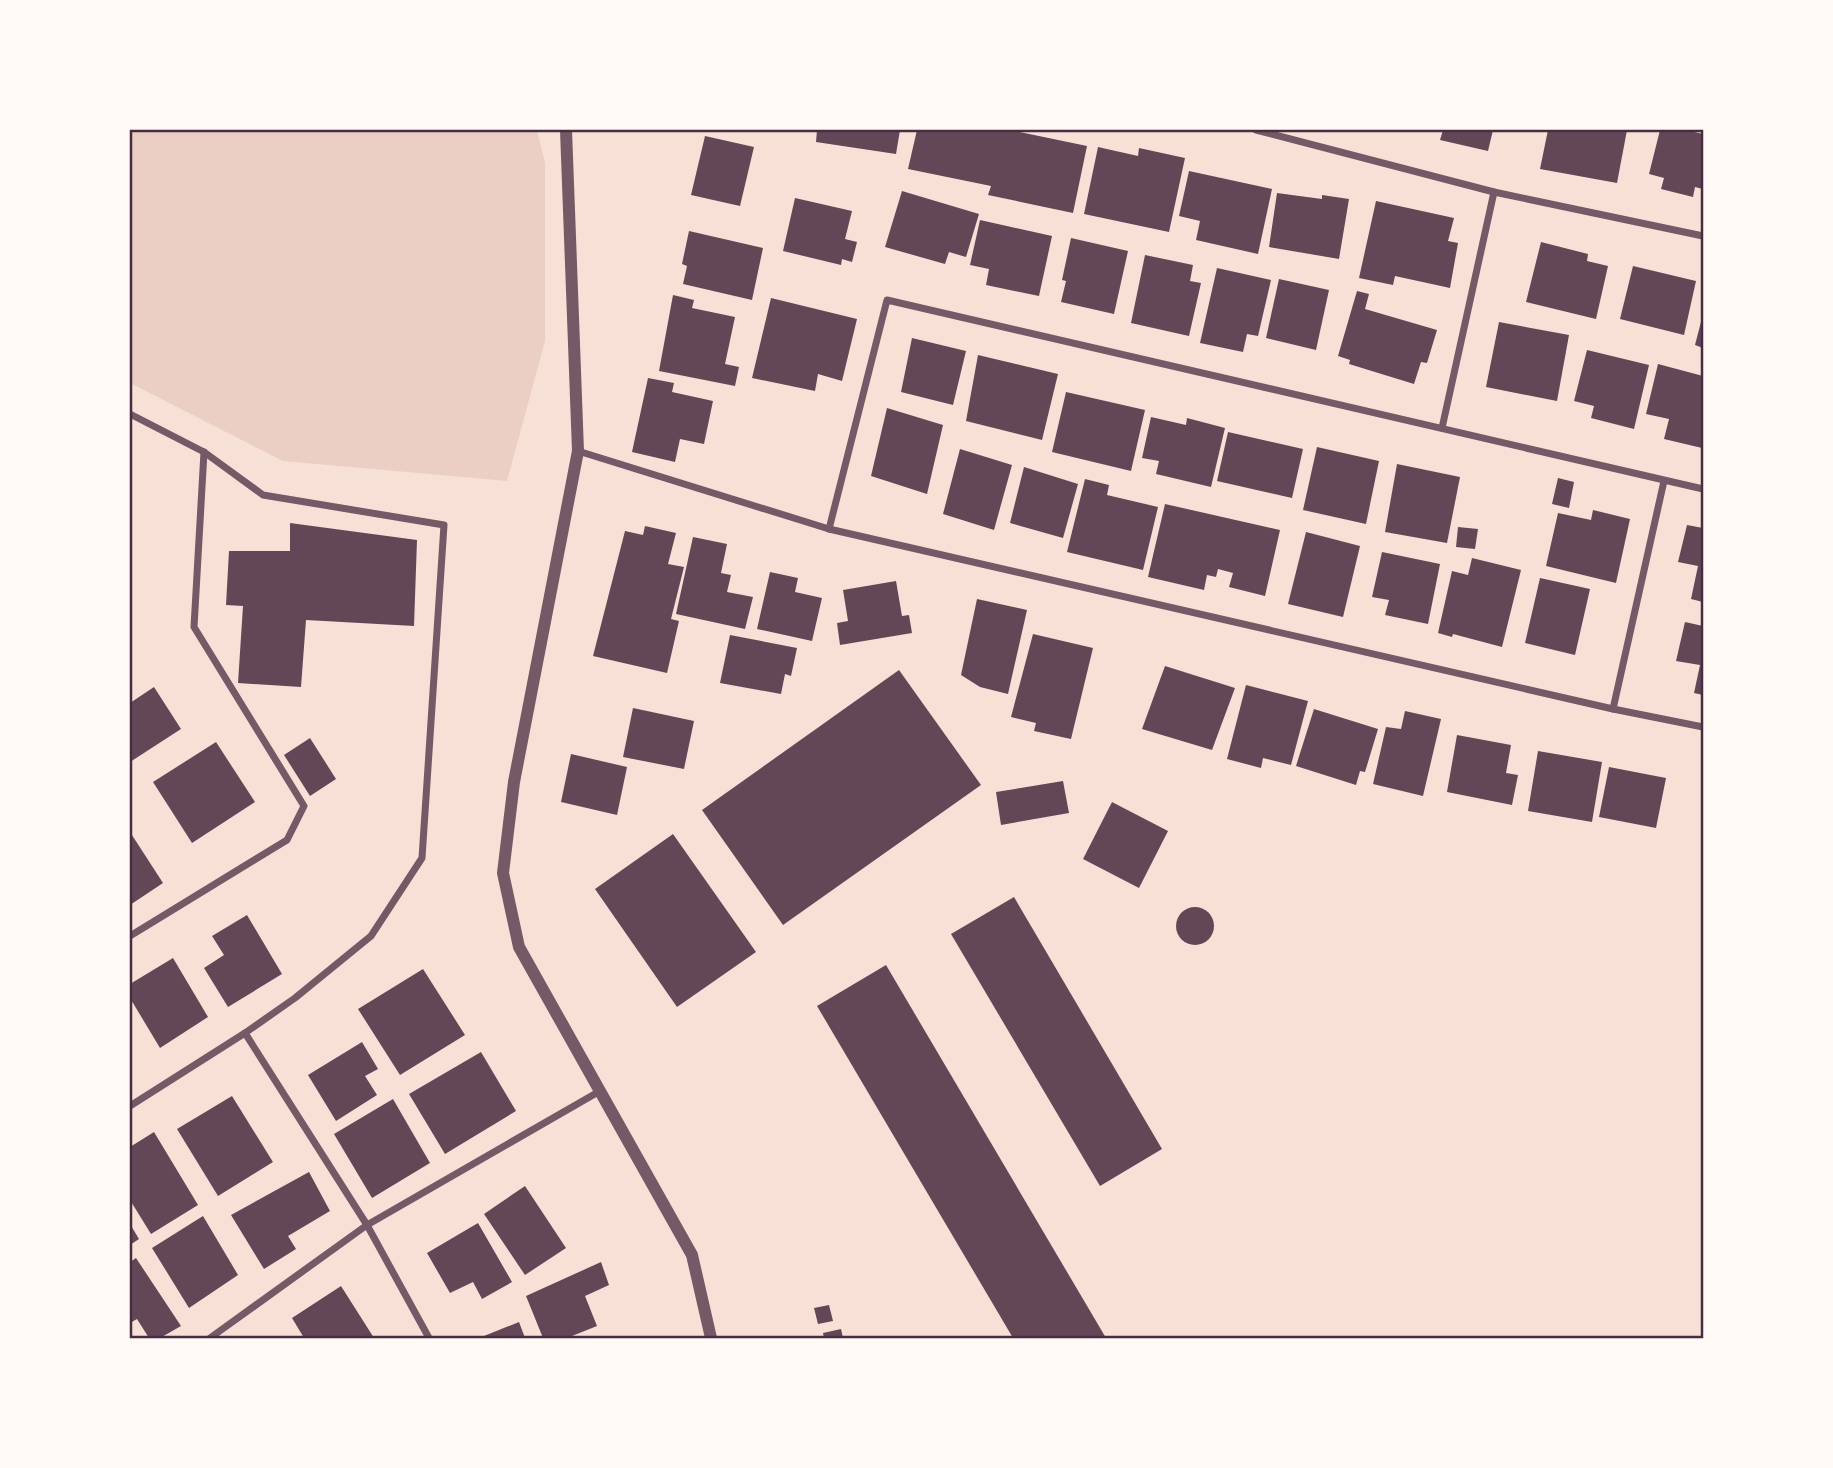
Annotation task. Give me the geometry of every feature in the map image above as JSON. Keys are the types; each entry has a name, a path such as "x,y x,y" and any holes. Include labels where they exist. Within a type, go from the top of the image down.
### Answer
{"street":[{"path":"566,130 578,451 514,782 503,873 519,947 692,1255 711,1339"},
{"path":"1256,130 1494,192 1703,236"},
{"path":"1442,428 1494,192"},
{"path":"828,529 887,300 1703,489"},
{"path":"130,414 204,452 263,495 444,525 422,858 371,936 295,998 130,1106"},
{"path":"578,451 828,529 1613,709 1703,727"},
{"path":"130,936 287,841 304,806 194,627 204,452"},
{"path":"1613,709 1664,481"},
{"path":"245,1033 367,1225 429,1339"},
{"path":"210,1339 367,1225 600,1091"}],"shaded area":[{"path":"130,130 537,130 545,163 545,341 507,481 283,461 130,383"}],"building":[{"path":"817,130 900,130 896,154 816,142"},
{"path":"917,130 1010,130 1087,146 1073,213 988,195 991,186 908,169"},
{"path":"1443,130 1493,130 1488,151 1440,140"},
{"path":"1548,130 1627,130 1617,183 1540,169"},
{"path":"1660,130 1686,130 1703,134 1703,189 1695,187 1693,197 1661,189 1664,178 1649,174"},
{"path":"705,136 754,147 740,206 691,195"},
{"path":"1098,147 1138,156 1139,148 1185,158 1169,232 1084,214"},
{"path":"1189,171 1272,189 1258,254 1196,240 1200,221 1179,216"},
{"path":"902,191 979,214 966,257 949,252 945,264 885,247"},
{"path":"1277,193 1322,199 1322,195 1349,199 1339,259 1269,247"},
{"path":"795,198 852,211 845,239 857,242 852,262 842,259 841,265 783,251"},
{"path":"1376,201 1454,218 1448,241 1458,243 1450,288 1395,276 1393,285 1359,278"},
{"path":"980,220 1052,236 1039,296 986,285 989,269 970,265"},
{"path":"689,231 763,248 752,300 683,284 687,266 682,264"},
{"path":"1071,238 1128,251 1114,314 1061,302 1066,281 1062,280"},
{"path":"1541,242 1588,254 1587,261 1608,266 1596,319 1526,302"},
{"path":"1145,255 1193,265 1190,281 1201,283 1189,336 1131,323"},
{"path":"1633,266 1696,281 1684,335 1620,319"},
{"path":"1217,268 1271,280 1258,336 1247,334 1243,352 1200,343"},
{"path":"1279,279 1329,290 1316,350 1266,338"},
{"path":"1357,291 1369,294 1365,309 1437,330 1427,363 1421,362 1414,384 1349,364 1350,360 1338,356"},
{"path":"673,295 694,300 692,308 735,317 725,364 739,367 735,386 659,371"},
{"path":"771,298 857,319 842,381 818,374 815,391 752,378"},
{"path":"1703,314 1703,348 1695,345"},
{"path":"1499,322 1569,335 1557,401 1486,387"},
{"path":"912,338 966,351 953,405 901,392"},
{"path":"1587,350 1649,365 1634,429 1591,418 1594,406 1574,401"},
{"path":"978,355 1058,374 1042,440 966,421"},
{"path":"1658,364 1703,376 1702,448 1664,439 1669,419 1646,414"},
{"path":"648,378 674,383 672,392 713,401 704,444 680,439 675,462 632,452"},
{"path":"1066,392 1145,410 1131,471 1052,452"},
{"path":"887,408 943,425 927,494 871,476"},
{"path":"1151,417 1186,425 1187,418 1225,428 1211,487 1156,474 1159,461 1142,458"},
{"path":"1228,432 1303,449 1292,498 1217,481"},
{"path":"1317,447 1379,461 1366,524 1303,510"},
{"path":"960,449 1012,465 994,530 943,514"},
{"path":"1397,464 1460,477 1447,543 1385,532"},
{"path":"1024,467 1078,484 1063,538 1010,523"},
{"path":"1558,478 1574,482 1569,508 1552,504"},
{"path":"1085,479 1109,485 1107,495 1158,507 1143,570 1067,552"},
{"path":"1165,504 1280,530 1265,596 1229,587 1233,573 1218,569 1216,577 1207,575 1204,590 1148,577"},
{"path":"1593,510 1630,519 1616,583 1546,566 1558,513 1591,520"},
{"path":"290,523 417,540 414,626 306,620 301,687 238,683 243,606 226,605 229,551 290,551"},
{"path":"1687,525 1703,528 1703,602 1691,599 1698,566 1678,562"},
{"path":"645,526 676,533 668,564 684,567 671,619 679,621 667,673 593,656 625,531 643,535"},
{"path":"1458,527 1478,529 1475,549 1456,547"},
{"path":"1306,532 1360,546 1343,617 1288,604"},
{"path":"693,537 727,544 721,573 731,575 727,592 753,597 745,629 676,614"},
{"path":"1382,552 1440,564 1428,624 1385,615 1389,600 1372,597"},
{"path":"1472,558 1521,570 1502,647 1453,634 1452,637 1438,633 1452,571 1468,575"},
{"path":"770,572 798,578 795,592 822,598 812,641 757,629"},
{"path":"1540,578 1590,589 1575,655 1525,643"},
{"path":"896,581 902,616 909,615 912,633 840,645 837,623 848,621 843,590"},
{"path":"977,599 1027,610 1008,694 980,687 961,675"},
{"path":"1685,622 1703,626 1703,695 1694,693 1700,665 1676,661"},
{"path":"1033,634 1093,648 1071,739 1034,731 1036,723 1011,717"},
{"path":"730,635 797,648 791,676 785,674 781,694 720,683"},
{"path":"1165,666 1235,688 1212,750 1142,729"},
{"path":"899,670 981,785 783,925 702,810"},
{"path":"1246,685 1308,701 1291,765 1263,758 1261,768 1227,759"},
{"path":"154,687 181,729 130,762 130,703"},
{"path":"633,708 694,721 684,769 623,757"},
{"path":"1314,709 1378,729 1365,772 1360,771 1356,785 1296,766"},
{"path":"1405,711 1441,719 1423,796 1373,784 1386,727 1401,729"},
{"path":"1457,735 1511,745 1506,773 1518,775 1512,805 1447,792"},
{"path":"310,738 336,779 310,796 284,755"},
{"path":"216,742 255,802 192,843 153,782"},
{"path":"1538,751 1602,762 1592,822 1528,811"},
{"path":"571,754 627,767 617,815 561,802"},
{"path":"1609,767 1666,778 1656,828 1599,817"},
{"path":"1063,781 1069,813 1001,825 996,792"},
{"path":"1112,802 1168,831 1139,888 1083,859"},
{"path":"130,832 163,883 130,905"},
{"path":"673,834 756,952 677,1007 595,889"},
{"path":"1014,897 1162,1149 1100,1186 951,934"},
{"path":"1195,907 1208,913 1214,926 1208,939 1195,945 1182,939 1176,926 1182,913"},
{"path":"247,915 282,974 228,1007 204,968 224,955 212,936"},
{"path":"173,958 208,1017 160,1048 130,998 130,984"},
{"path":"886,965 1106,1338 1013,1338 817,1006"},
{"path":"423,969 465,1035 400,1075 358,1009"},
{"path":"362,1042 378,1069 365,1076 377,1095 336,1121 308,1075"},
{"path":"481,1052 516,1111 445,1154 409,1094"},
{"path":"232,1096 273,1162 218,1196 177,1129"},
{"path":"393,1099 430,1163 372,1198 334,1134"},
{"path":"154,1132 198,1205 151,1234 130,1200 130,1147"},
{"path":"309,1172 330,1211 288,1236 296,1249 264,1269 231,1215"},
{"path":"525,1186 566,1248 525,1275 484,1214"},
{"path":"203,1216 238,1275 189,1308 152,1248"},
{"path":"478,1223 512,1282 482,1299 473,1282 450,1293 427,1253"},
{"path":"130,1224 139,1239 130,1245"},
{"path":"136,1258 181,1326 160,1338 149,1338 137,1319 130,1323 130,1262"},
{"path":"601,1262 609,1285 585,1296 597,1326 567,1338 543,1338 526,1296"},
{"path":"341,1286 374,1338 304,1338 292,1318"},
{"path":"829,1305 833,1321 818,1324 814,1308"},
{"path":"519,1322 525,1338 479,1338"},
{"path":"841,1329 843,1338 824,1338 823,1333"}]}
